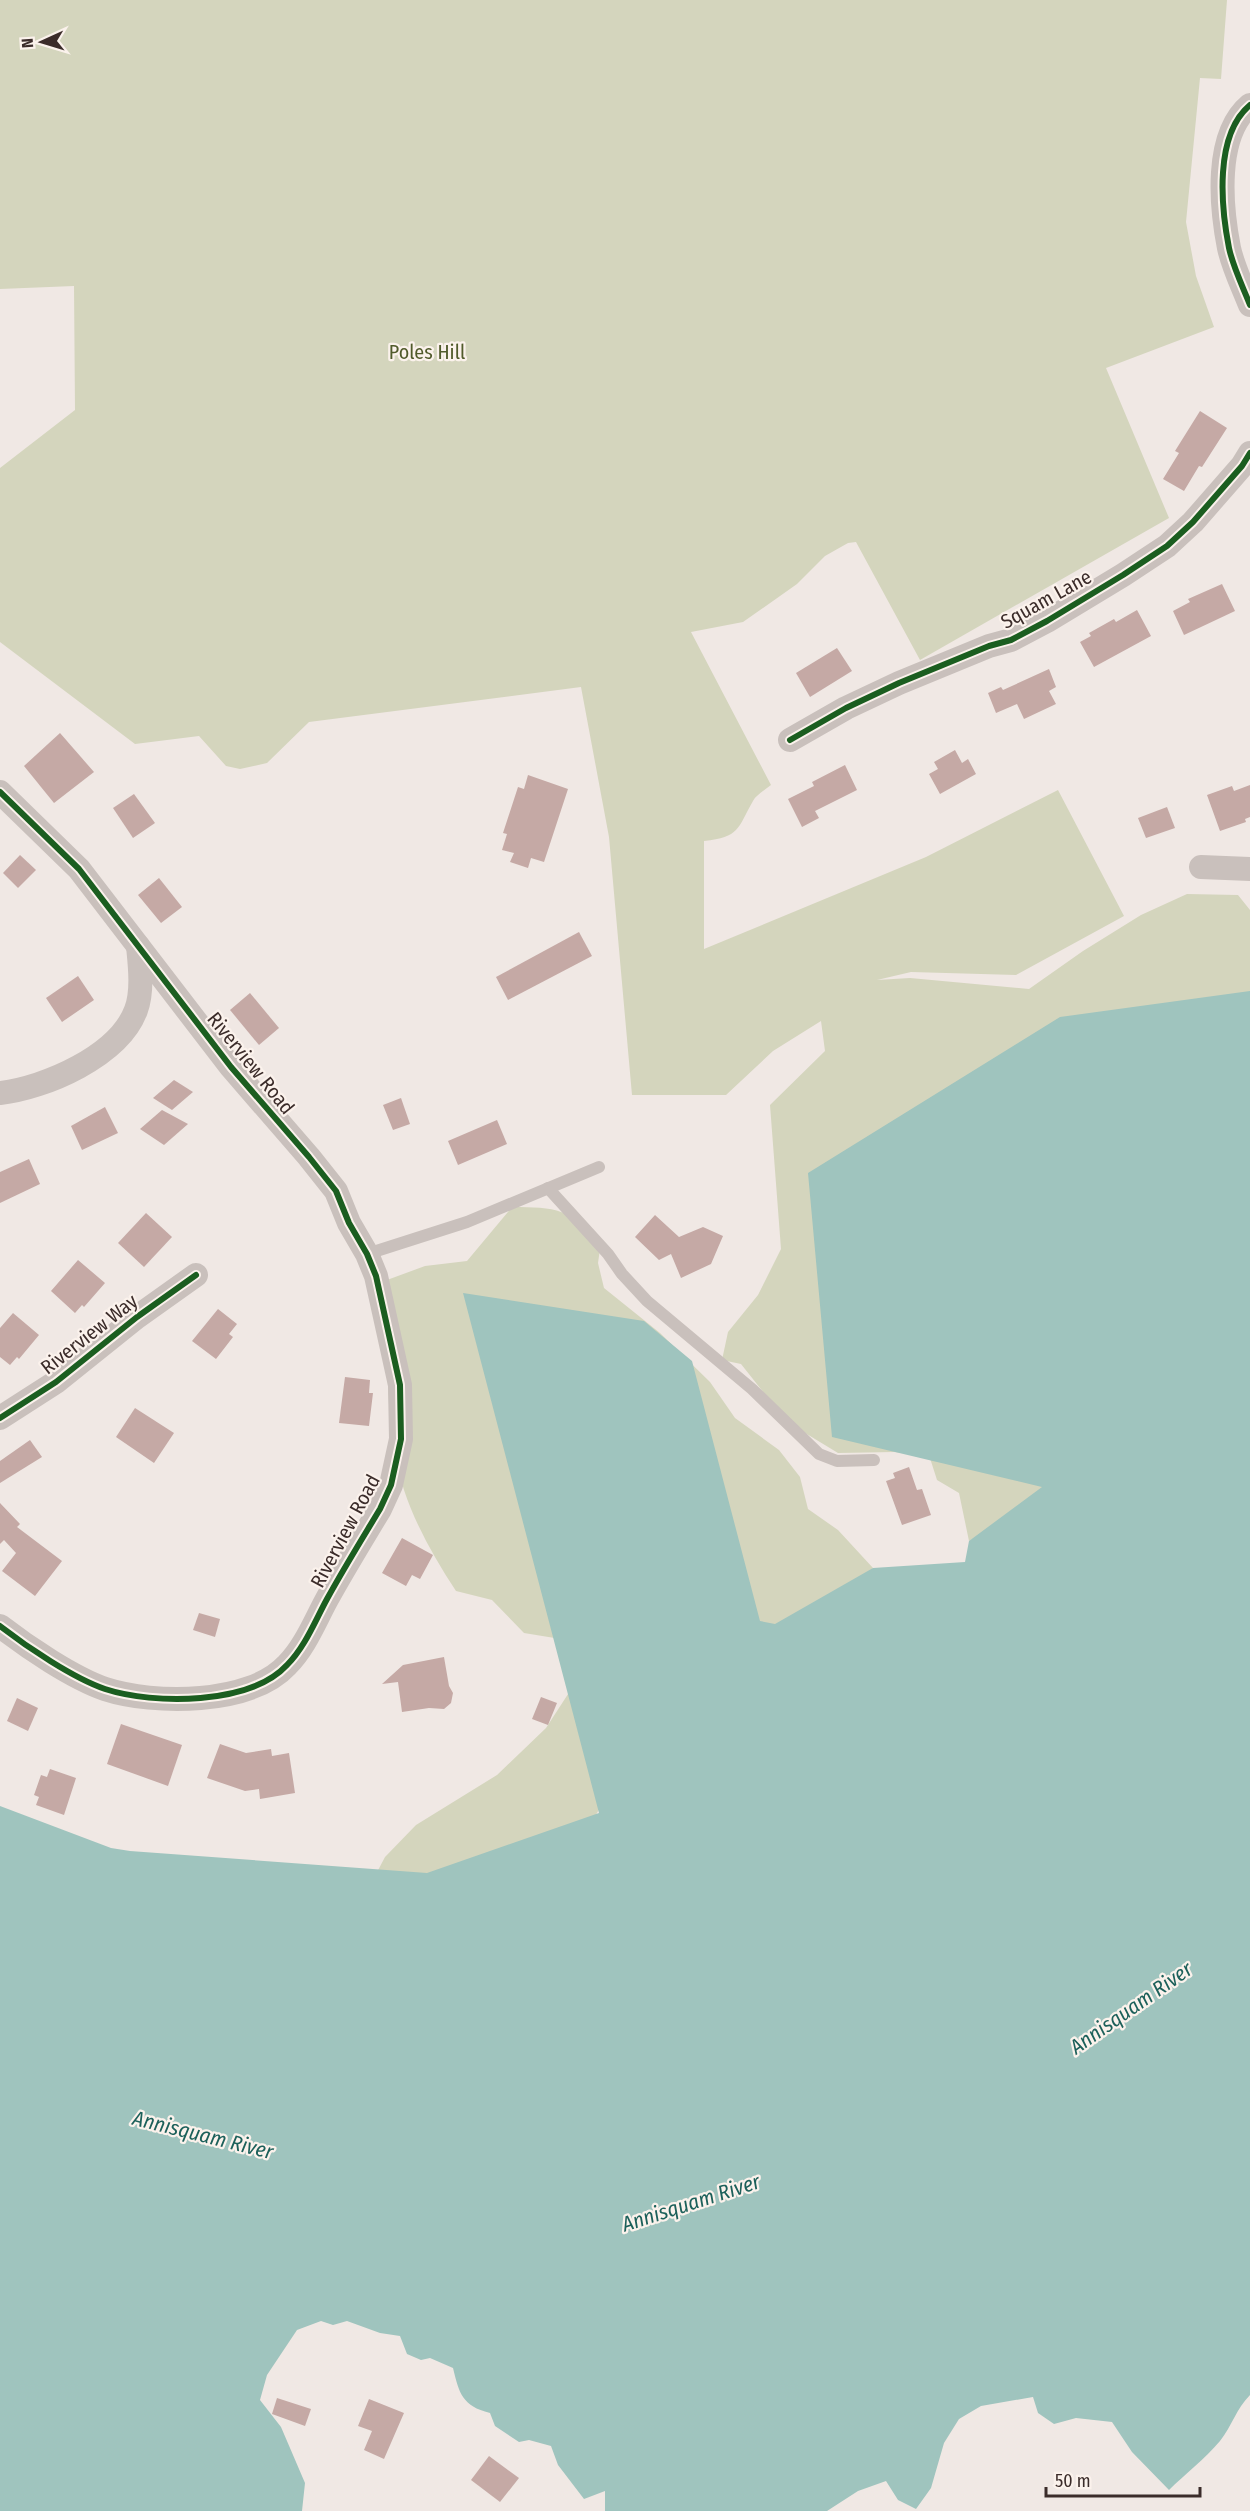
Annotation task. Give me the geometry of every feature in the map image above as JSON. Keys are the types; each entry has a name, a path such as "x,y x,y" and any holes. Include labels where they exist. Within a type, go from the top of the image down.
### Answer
{"street":[{"path":"1249,106 1237,123 1224,152 1223,171 1230,250 1250,305"},
{"name":"Squam Lane","path":"790,740 846,708 899,683 989,646 1011,640 1123,575 1167,546 1193,522 1242,466 1250,453"},
{"name":"Riverview Road","path":"0,792 79,869 231,1068 336,1191 349,1223 367,1254 383,1305 400,1385 401,1439 392,1485 380,1509 299,1651 288,1665 265,1682 207,1698 126,1694 104,1688 75,1674 18,1640 0,1626"},
{"path":"1201,867 1250,868"},
{"path":"0,1093 24,1090 64,1074 101,1051 128,1026 137,1009 141,968 138,946"},
{"name":"Riverview Way","path":"0,1418 56,1382 137,1317 196,1275"}],"lane":[{"path":"367,1254 467,1222 599,1167"},
{"path":"548,1188 647,1301 752,1389 819,1454 837,1461 874,1460"}],"green space":[{"name":"Poles Hill","path":"0,0 1227,0 1221,79 1200,78 1186,222 1196,276 1214,327 1106,368 1169,518 920,660 856,542 848,543 825,556 797,584 743,622 691,632 771,785 754,799 736,830 725,837 704,841 704,949 926,857 1058,790 1124,916 1016,975 911,972 877,980 910,978 1029,989 1083,951 1141,915 1187,894 1238,895 1250,910 1250,1421 1019,1512 969,1541 959,1493 937,1480 929,1455 894,1452 838,1453 787,1422 741,1364 722,1360 728,1332 758,1295 781,1249 770,1105 825,1051 821,1021 773,1051 726,1095 632,1095 609,837 581,687 309,722 267,763 240,769 226,766 199,736 135,744 0,642 0,468 75,410 74,286 0,289"},
{"path":"512,1207 551,1209 562,1212 591,1231 601,1242 598,1263 604,1288 660,1333 710,1382 735,1418 779,1450 800,1477 808,1509 838,1530 873,1568 860,1585 607,1794 588,1830 481,1890 375,1876 385,1857 416,1825 497,1775 546,1728 570,1691 579,1642 524,1633 492,1600 456,1591 427,1542 404,1490 393,1439 388,1386 387,1280 425,1266 467,1261"}],"water":[{"name":"Annisquam River","path":"1250,991 1250,2395 1220,2441 1169,2490 1132,2452 1112,2422 1076,2418 1054,2424 1038,2413 1033,2397 981,2406 959,2419 944,2443 931,2488 916,2509 898,2500 886,2481 858,2491 827,2511 605,2511 605,2491 584,2499 558,2465 551,2446 529,2440 519,2442 495,2426 490,2413 473,2407 463,2397 453,2368 430,2358 421,2360 407,2354 400,2336 380,2333 347,2321 333,2325 321,2321 297,2330 267,2375 260,2400 281,2427 305,2483 302,2511 0,2511 0,1806 111,1848 130,1851 427,1873 599,1813 463,1293 644,1321 692,1361 760,1621 775,1624 873,1568 965,1562 969,1541 1042,1487 832,1437 808,1173 1060,1017"}],"building":[{"path":"1200,411 1227,428 1184,491 1163,479 1179,453 1175,451"},
{"path":"1222,584 1235,611 1184,635 1173,611 1190,602 1188,599"},
{"path":"1137,610 1151,636 1094,667 1080,642 1091,636 1089,633 1114,619 1116,622"},
{"path":"837,648 852,671 810,697 796,673"},
{"path":"1049,669 1056,687 1049,691 1056,704 1024,719 1017,704 996,713 988,693 1001,687 1003,690"},
{"path":"60,733 94,772 54,803 24,766"},
{"path":"955,750 962,763 968,759 976,774 940,794 929,774 938,769 934,762"},
{"path":"845,765 857,790 815,811 819,818 802,827 788,799 814,786 812,782"},
{"path":"528,775 568,789 544,862 531,858 528,868 510,862 514,853 502,850 507,834 503,833 518,787 524,789"},
{"path":"1250,785 1250,817 1245,819 1246,822 1220,831 1207,795 1232,786 1234,791"},
{"path":"134,794 155,823 133,838 113,808"},
{"path":"1167,807 1175,828 1146,838 1138,818"},
{"path":"20,855 36,870 18,888 3,873"},
{"path":"159,878 182,907 161,923 138,895"},
{"path":"579,932 592,956 508,1000 496,977"},
{"path":"78,976 94,1000 62,1022 46,998"},
{"path":"250,993 279,1028 259,1045 230,1010"},
{"path":"174,1080 193,1092 172,1110 153,1098"},
{"path":"401,1098 410,1124 393,1130 383,1105"},
{"path":"105,1107 118,1133 82,1150 71,1126"},
{"path":"162,1110 188,1124 164,1145 140,1129"},
{"path":"497,1120 507,1144 458,1165 448,1141"},
{"path":"29,1159 40,1184 0,1203 0,1172"},
{"path":"146,1213 172,1237 144,1267 118,1243"},
{"path":"655,1215 679,1237 703,1227 723,1236 711,1264 681,1278 671,1254 659,1260 635,1237"},
{"path":"78,1260 105,1283 84,1307 82,1305 75,1313 51,1291"},
{"path":"218,1309 237,1324 229,1334 233,1337 216,1359 192,1341"},
{"path":"13,1313 39,1335 19,1359 17,1357 10,1365 0,1357 0,1328"},
{"path":"345,1377 370,1380 369,1393 373,1393 369,1426 339,1423"},
{"path":"135,1408 174,1433 154,1463 116,1437"},
{"path":"30,1440 42,1457 0,1483 0,1461"},
{"path":"909,1467 917,1490 922,1489 931,1515 902,1525 886,1481 895,1478 893,1473"},
{"path":"0,1503 20,1524 17,1527 62,1561 35,1596 2,1571 16,1553 4,1540 0,1544"},
{"path":"402,1538 433,1555 420,1579 412,1575 406,1586 382,1573"},
{"path":"199,1613 220,1619 215,1637 193,1630"},
{"path":"444,1657 449,1686 453,1693 451,1703 444,1709 429,1708 402,1712 398,1682 382,1684 403,1665"},
{"path":"541,1697 557,1703 548,1725 532,1719"},
{"path":"17,1698 38,1708 28,1731 7,1721"},
{"path":"121,1724 182,1745 168,1786 107,1764"},
{"path":"220,1744 246,1753 271,1749 272,1756 289,1753 295,1793 260,1799 259,1789 245,1791 207,1778"},
{"path":"50,1769 76,1778 64,1815 36,1805 39,1797 34,1795 41,1775 47,1777"},
{"path":"277,2398 311,2409 305,2426 272,2414"},
{"path":"369,2399 404,2413 384,2459 364,2450 372,2431 358,2426"},
{"path":"489,2456 519,2478 500,2502 471,2480"}],"cycle path":[{"path":"1250,105 1238,118 1230,134 1223,172 1224,213 1229,248 1250,305"},
{"path":"790,740 846,708 899,683 989,646 1011,640 1123,575 1167,546 1193,522 1242,466 1250,453"},
{"path":"0,792 79,869 231,1067 336,1191 349,1223 367,1254 376,1276 400,1385 401,1439 391,1485 380,1509 333,1587 304,1642 287,1665 271,1678 250,1688 201,1698 149,1698 125,1694 92,1684 65,1670 0,1626"},
{"path":"0,1418 56,1382 137,1317 196,1275"}]}
